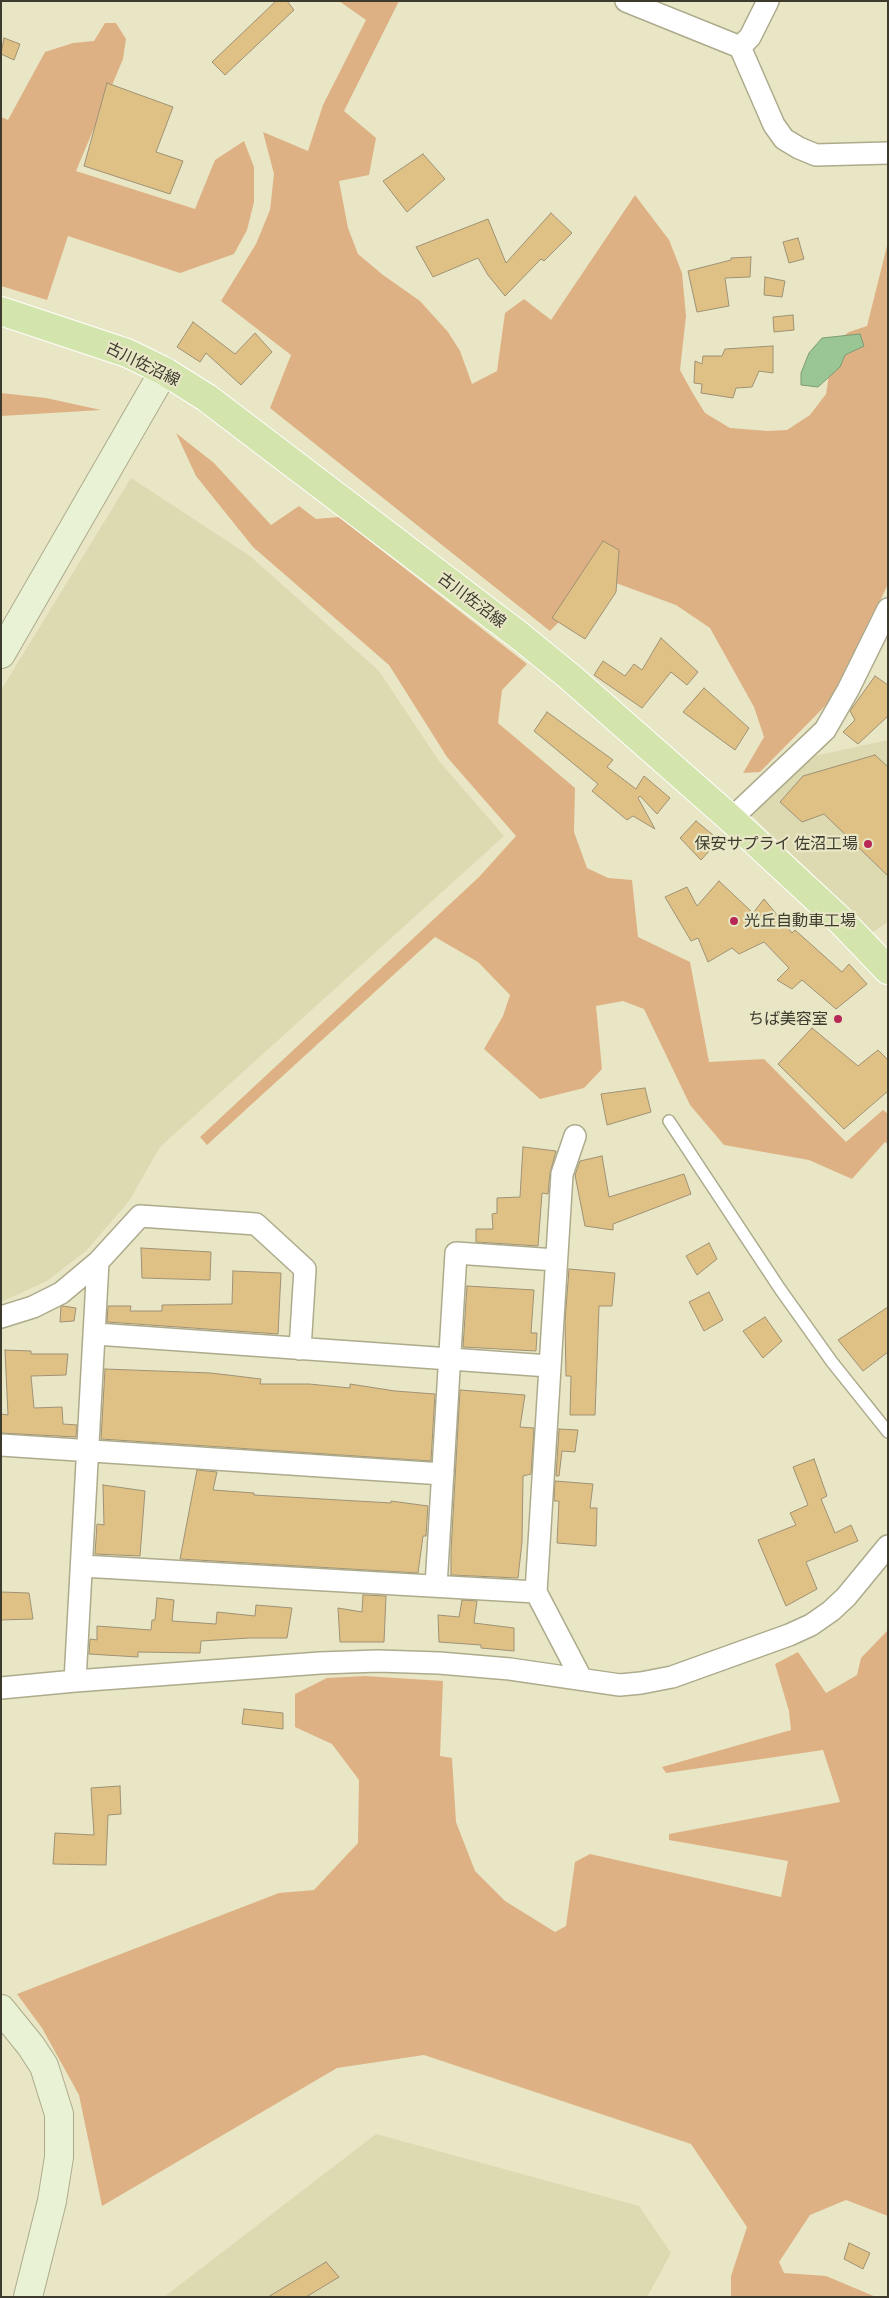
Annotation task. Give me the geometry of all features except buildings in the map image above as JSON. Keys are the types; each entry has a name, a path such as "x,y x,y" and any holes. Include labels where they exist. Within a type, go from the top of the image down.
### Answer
{"main road":[{"name":"古川佐沼線","path":"1,311 127,353 164,371 207,398 521,637 570,677 731,819 842,922 888,970"}],"street":[{"path":"626,1 740,47 774,125 784,139 799,148 816,154 888,153"},
{"path":"740,47 750,37 768,1"},
{"path":"1,654 164,371"},
{"path":"731,819 825,730 848,690 888,609"},
{"path":"575,1136 562,1174 548,1366 536,1592 581,1678"},
{"path":"1,1318 32,1307 61,1293 98,1262 140,1216 256,1224 304,1270 300,1349"},
{"path":"436,1586 456,1253 556,1260"},
{"path":"75,1681 96,1334 98,1262"},
{"path":"96,1334 548,1366"},
{"path":"1,1445 442,1474"},
{"path":"1,1688 320,1663 378,1661 448,1663 581,1678 620,1685 649,1682 672,1677 811,1625 831,1611 888,1546"},
{"path":"82,1566 536,1592"},
{"path":"1,2009 31,2046 44,2066 59,2114 59,2157 52,2201 28,2297"}],"lane":[{"path":"669,1121 780,1289 832,1362 888,1432"}],"shaded area":[{"path":"339,1 399,1 344,111 376,138 369,175 339,181 348,228 358,254 383,275 420,301 448,332 460,351 472,384 497,371 505,313 524,299 551,320 635,195 669,240 682,273 686,316 680,370 705,413 730,428 768,431 787,430 810,415 826,394 834,343 849,332 867,326 888,242 888,584 840,686 827,704 760,772 743,773 764,737 754,707 710,628 676,605 602,578 550,631 270,408 291,355 221,301 256,244 270,210 274,174 263,132 308,151 323,105 366,20"},
{"path":"105,23 116,23 126,39 123,59 76,171 195,209 215,160 244,141 254,167 254,202 247,230 234,254 180,273 68,236 47,300 1,286 1,117 8,120 45,52 73,43 94,41"},
{"path":"860,334 864,346 845,355 840,367 818,387 801,385 801,373 809,353 822,338"},
{"path":"1,393 46,398 101,410 1,416"},
{"path":"176,433 214,463 271,525 299,506 316,519 339,517 527,664 502,690 498,723 575,788 574,832 587,868 608,878 632,880 638,937 690,962 709,1062 764,1059 846,1142 883,1110 888,1114 888,1144 885,1142 852,1179 809,1160 724,1145 690,1105 644,1009 623,1001 596,1006 602,1069 584,1088 540,1099 484,1049 503,1016 510,995 478,962 435,937 207,1145 200,1137 479,877 516,836 447,757 389,665 253,547 196,476"},
{"path":"131,478 250,556 379,671 439,761 504,836 160,1147 129,1201 87,1250 47,1281 1,1302 1,690"},
{"name":"保安サプライ 佐沼工場","path":"888,740 888,922 873,932 751,815 814,756"},
{"path":"888,1630 888,2216 846,2200 810,2215 779,2262 784,2273 826,2276 876,2297 731,2297 731,2276 747,2227 691,2144 424,2055 337,2068 102,2206 79,2095 42,2028 17,1994 279,1893 314,1890 358,1843 359,1780 332,1744 295,1727 295,1694 327,1678 365,1676 443,1681 440,1756 452,1758 456,1822 475,1871 505,1901 555,1932 566,1926 575,1862 590,1854 781,1897 788,1861 669,1840 669,1834 840,1802 823,1750 666,1773 662,1767 791,1730 789,1711 775,1664 798,1652 826,1693 857,1675 861,1658"},
{"path":"376,2134 639,2206 671,2253 647,2297 164,2297"}],"place":[{"name":"保安サプライ 佐沼工場","path":"868,844"},
{"name":"光丘自動車工場","path":"734,921"},
{"name":"ちば美容室","path":"838,1019"}]}
